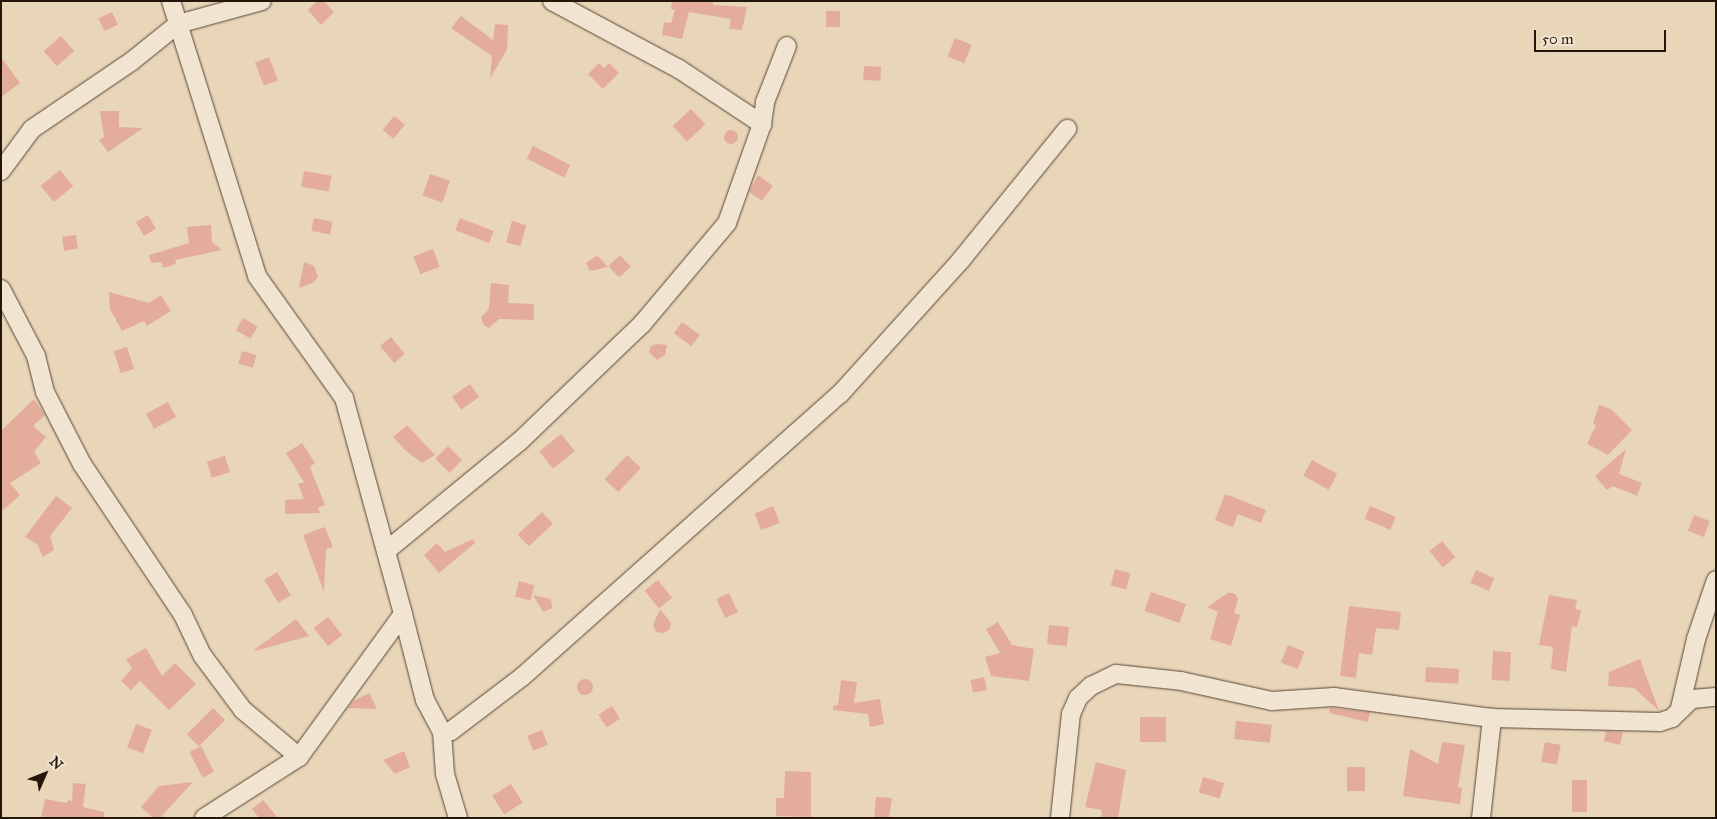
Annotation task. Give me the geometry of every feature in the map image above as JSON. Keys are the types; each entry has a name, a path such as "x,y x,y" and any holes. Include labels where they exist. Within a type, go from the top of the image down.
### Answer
{"street":[{"path":"171,1 257,276 344,398 425,700 442,732 444,774 458,818"},
{"path":"1,171 32,129 132,61 178,24 262,1"},
{"path":"552,1 679,69 762,124"},
{"path":"386,551 520,441 642,324 727,223 762,124 765,102 787,46"},
{"path":"442,732 451,731 522,677 840,394 961,260 1068,129"},
{"path":"1,289 36,356 48,400 82,464 183,615 202,655 243,710 299,757"},
{"path":"1680,708 1696,639 1716,580"},
{"path":"204,818 299,757 402,614"},
{"path":"1060,818 1070,714 1078,698 1091,686 1116,674 1181,681 1272,701 1334,697 1492,718 1660,722 1672,718 1680,708 1699,697 1716,697"},
{"path":"1482,818 1492,718"}],"building":[{"path":"317,1 324,1 334,12 321,25 308,10"},
{"path":"672,1 713,1 713,5 747,7 742,30 729,29 731,19 689,12 682,39 662,35 664,22 671,23 675,10 671,9"},
{"path":"826,11 840,11 840,27 826,27"},
{"path":"112,12 118,25 104,31 98,18"},
{"path":"461,16 493,40 495,24 508,25 507,50 490,78 492,56 451,28"},
{"path":"61,36 74,51 57,66 44,51"},
{"path":"955,38 972,45 964,63 948,57"},
{"path":"1,57 20,83 1,97"},
{"path":"269,57 278,80 264,86 255,62"},
{"path":"599,63 604,68 609,63 619,73 603,89 588,74"},
{"path":"864,66 881,67 880,81 863,80"},
{"path":"691,109 705,124 687,141 673,126"},
{"path":"100,111 119,111 119,127 143,128 108,152 99,140 104,137"},
{"path":"394,116 405,125 394,139 383,130"},
{"path":"728,130 734,130 738,137 734,144 728,144 724,140 724,134"},
{"path":"533,146 570,165 564,178 527,158"},
{"path":"60,170 73,186 54,202 41,186"},
{"path":"304,171 332,176 329,192 301,187"},
{"path":"430,174 450,181 442,203 423,196"},
{"path":"758,175 773,186 762,201 749,192"},
{"path":"148,215 156,229 144,236 136,222"},
{"path":"314,218 333,222 330,235 311,231"},
{"path":"460,218 494,231 489,243 455,230"},
{"path":"512,221 526,225 520,246 506,242"},
{"path":"211,225 212,242 222,250 175,260 176,264 163,268 161,262 151,263 149,255 189,243 187,227"},
{"path":"76,235 78,249 64,251 62,237"},
{"path":"433,249 440,267 420,274 413,257"},
{"path":"620,255 631,267 619,278 608,266"},
{"path":"596,256 608,267 590,271 586,263"},
{"path":"304,262 314,266 318,277 313,283 299,288"},
{"path":"491,283 509,285 508,303 534,304 534,320 499,319 489,328 484,325 481,317 489,309"},
{"path":"109,292 149,303 161,295 171,311 147,326 144,321 122,331 110,309"},
{"path":"243,318 258,327 250,339 236,330"},
{"path":"682,322 700,335 692,346 674,333"},
{"path":"391,337 405,354 394,363 380,346"},
{"path":"657,344 667,345 665,355 657,360 649,352 651,346"},
{"path":"127,347 134,369 121,373 114,351"},
{"path":"242,351 256,355 253,368 238,363"},
{"path":"470,384 479,397 461,410 452,397"},
{"path":"34,399 45,415 33,426 46,437 34,452 41,463 10,483 20,495 1,512 1,431"},
{"path":"168,402 176,417 154,429 146,414"},
{"path":"1599,405 1611,409 1632,430 1608,455 1587,444 1596,425 1593,424"},
{"path":"407,425 435,455 422,463 406,451 393,437"},
{"path":"561,434 575,451 553,469 539,452"},
{"path":"302,443 315,463 310,467 325,505 318,508 320,513 285,514 285,500 304,499 298,484 304,482 286,453"},
{"path":"448,446 462,460 449,473 435,459"},
{"path":"1626,449 1619,474 1642,483 1637,496 1613,486 1607,490 1595,476"},
{"path":"627,455 641,468 618,492 604,479"},
{"path":"225,456 230,472 212,478 207,462"},
{"path":"1312,460 1337,474 1329,490 1303,476"},
{"path":"1225,494 1266,510 1261,523 1238,514 1233,527 1215,520"},
{"path":"56,496 72,508 50,536 54,550 43,557 37,544 25,537"},
{"path":"773,506 780,523 761,530 754,513"},
{"path":"1370,506 1396,517 1390,530 1365,519"},
{"path":"542,512 553,524 529,546 518,535"},
{"path":"1694,515 1710,521 1704,537 1688,531"},
{"path":"325,527 333,547 326,549 324,592 303,535"},
{"path":"473,539 475,543 439,573 424,555 437,543 445,552"},
{"path":"1442,541 1455,557 1443,567 1430,551"},
{"path":"1115,569 1130,573 1126,590 1111,585"},
{"path":"1476,570 1494,578 1489,591 1470,583"},
{"path":"277,572 291,595 278,603 264,580"},
{"path":"658,580 672,598 659,609 645,590"},
{"path":"519,581 534,585 530,601 515,596"},
{"path":"1151,592 1186,604 1179,623 1144,611"},
{"path":"729,593 738,612 725,618 716,599"},
{"path":"1228,593 1234,593 1238,599 1234,613 1240,615 1231,646 1210,639 1218,612 1207,607"},
{"path":"533,595 551,599 552,608 543,612"},
{"path":"1549,595 1577,600 1575,609 1581,610 1577,627 1572,626 1566,672 1551,669 1553,647 1539,645"},
{"path":"1349,606 1401,612 1399,630 1376,628 1372,655 1359,653 1356,678 1340,676"},
{"path":"660,609 671,623 669,630 663,633 656,632 653,625"},
{"path":"328,617 342,635 328,646 314,628"},
{"path":"296,619 309,636 254,650"},
{"path":"998,622 1012,645 1034,649 1029,681 991,676 985,657 1000,653 986,629"},
{"path":"1049,625 1069,627 1067,646 1047,644"},
{"path":"1288,645 1305,652 1298,669 1281,663"},
{"path":"146,648 162,676 175,663 196,684 169,710 140,681 131,690 121,681 132,668 126,659"},
{"path":"1493,651 1511,652 1509,681 1491,680"},
{"path":"1640,659 1659,711 1634,688 1608,686 1609,672"},
{"path":"1426,667 1459,669 1458,684 1425,682"},
{"path":"984,677 987,690 973,693 970,680"},
{"path":"585,679 591,681 593,687 591,693 585,695 579,693 577,687 579,681"},
{"path":"841,680 857,682 854,703 880,699 884,724 870,727 868,714 833,710 833,706 838,705"},
{"path":"369,693 377,709 348,708 353,701"},
{"path":"612,706 620,719 606,727 598,714"},
{"path":"213,708 225,720 199,746 187,734"},
{"path":"1330,708 1370,712 1368,722 1329,713"},
{"path":"1140,717 1166,717 1166,742 1140,742"},
{"path":"1236,721 1272,725 1270,743 1234,739"},
{"path":"136,724 152,730 143,753 127,747"},
{"path":"542,730 548,745 533,751 527,736"},
{"path":"1606,731 1623,732 1620,745 1604,741"},
{"path":"1442,742 1465,745 1458,787 1462,788 1460,804 1403,796 1410,749 1438,764"},
{"path":"1545,742 1561,745 1557,765 1541,762"},
{"path":"201,746 214,772 203,778 189,752"},
{"path":"404,751 410,767 395,774 383,760"},
{"path":"1096,762 1126,770 1118,818 1101,818 1102,810 1085,807"},
{"path":"1347,767 1365,767 1365,791 1347,791"},
{"path":"785,771 811,772 811,817 776,816 776,798 784,798"},
{"path":"1203,777 1224,783 1220,798 1199,792"},
{"path":"1572,780 1587,780 1587,812 1572,812"},
{"path":"193,782 160,818 153,818 141,807 159,786"},
{"path":"73,783 86,784 83,807 104,812 104,818 41,818 45,799 67,803 68,800 72,801"},
{"path":"511,784 523,803 504,814 492,796"},
{"path":"876,797 892,798 889,818 874,818"},
{"path":"263,800 278,818 259,818 252,809"}]}
